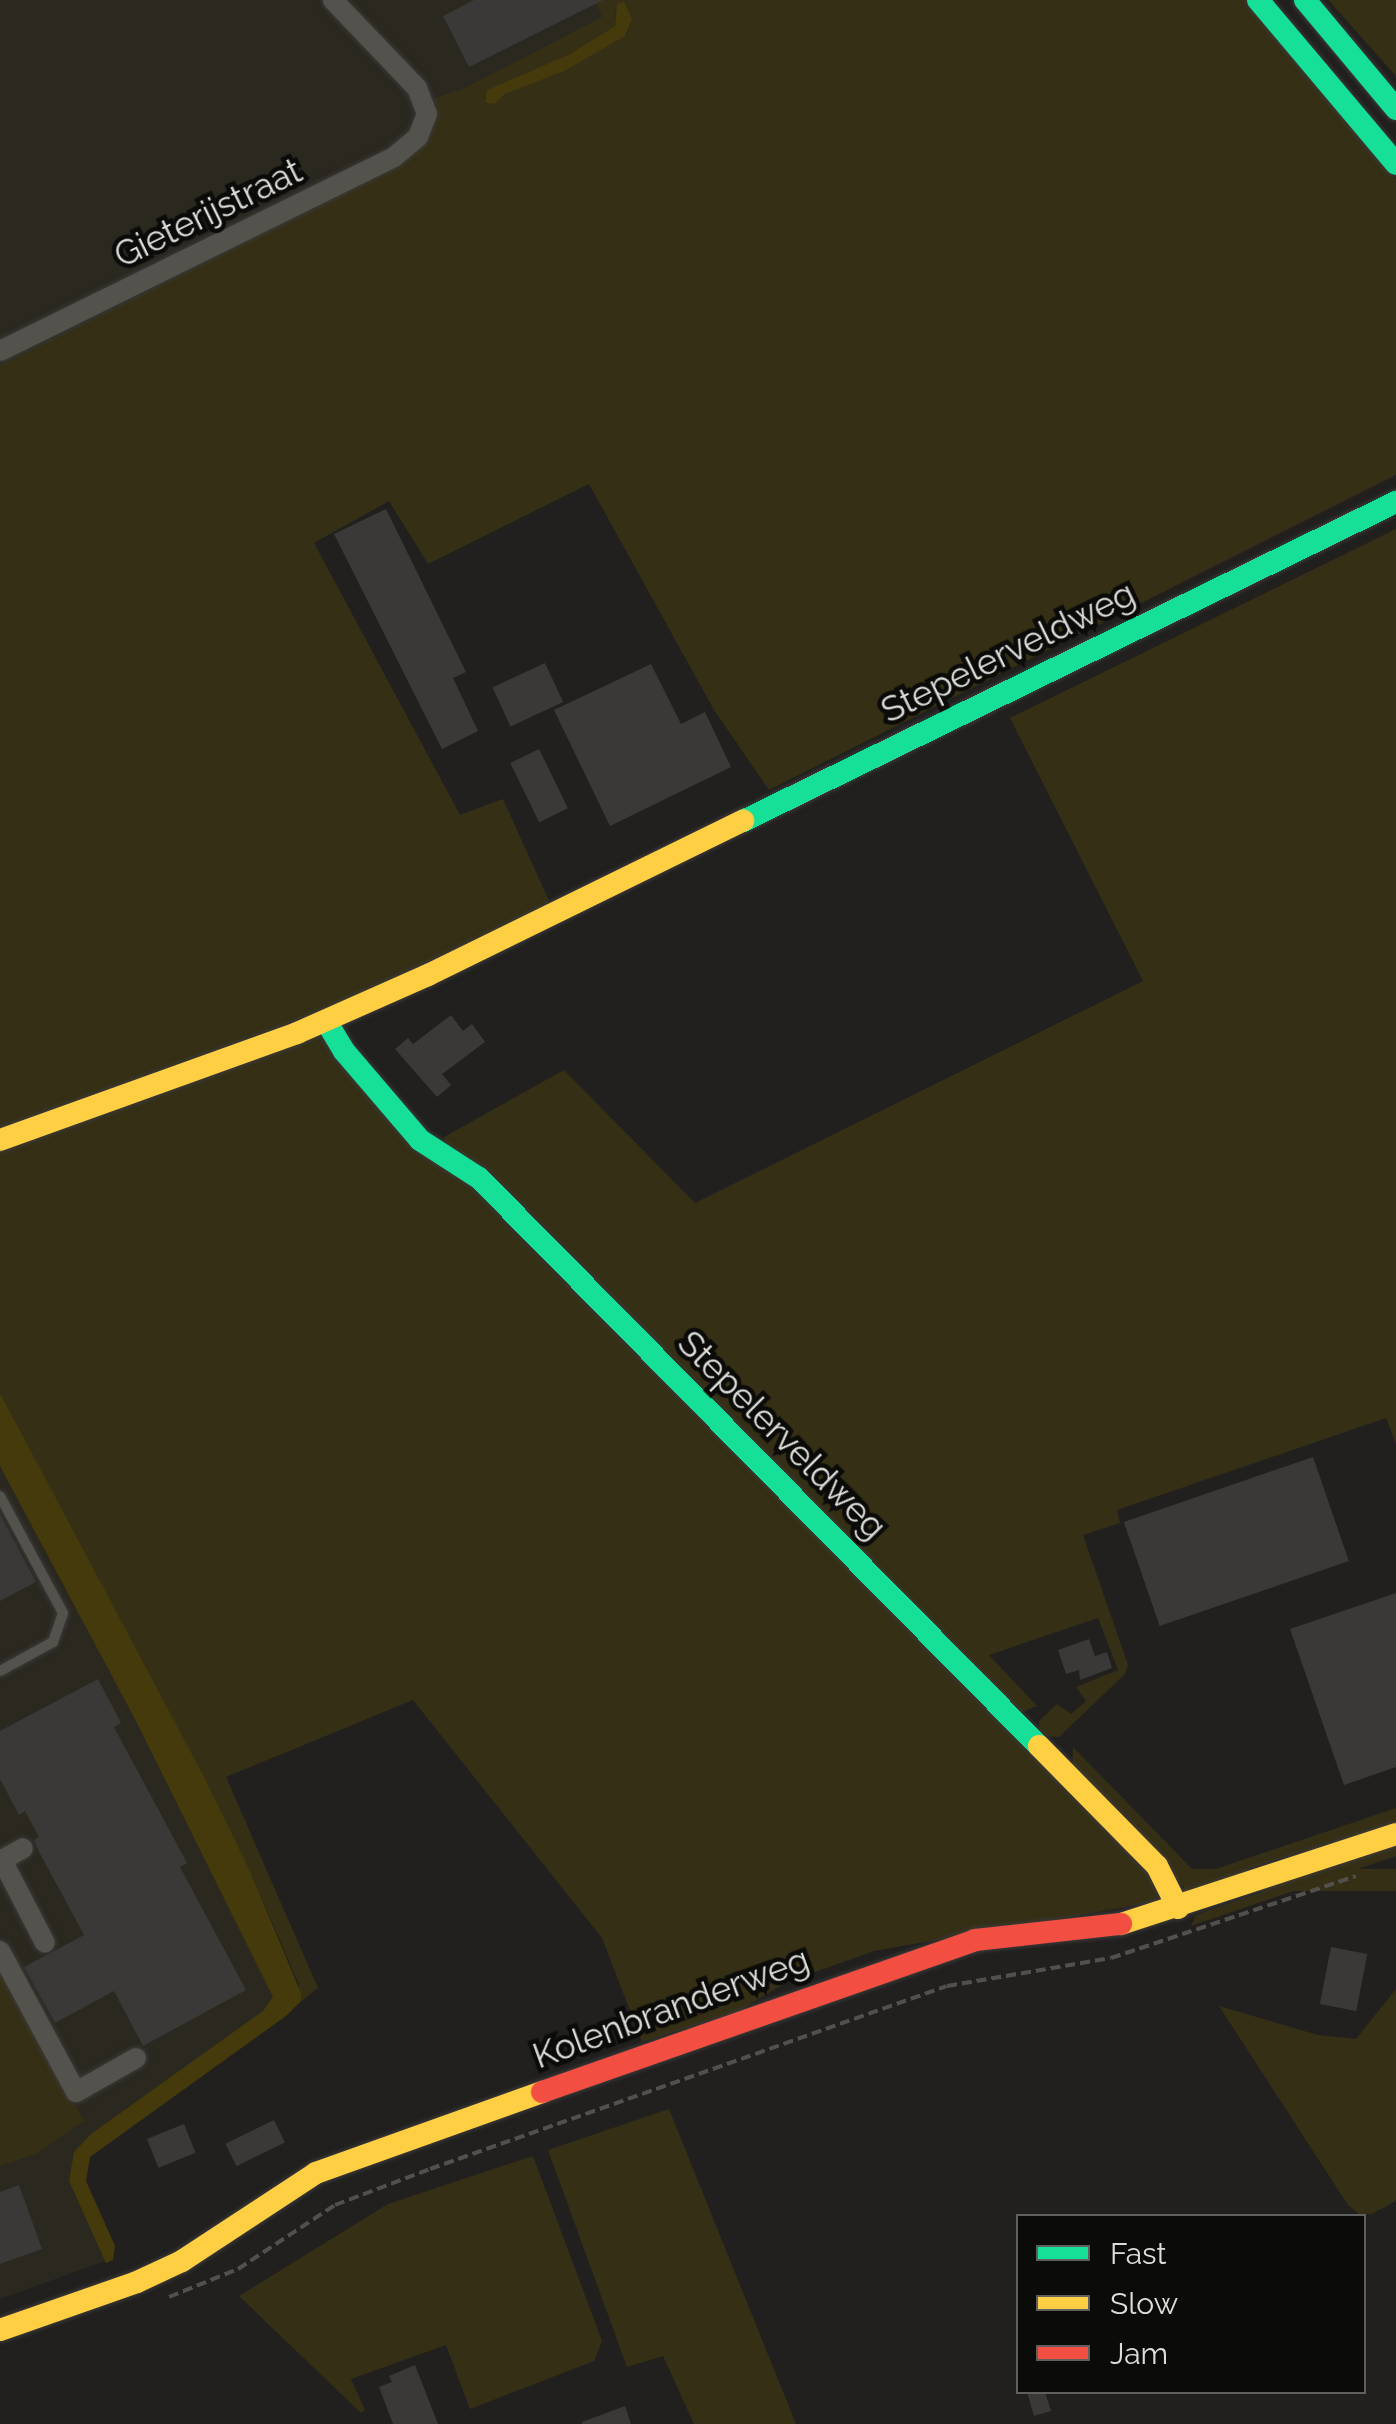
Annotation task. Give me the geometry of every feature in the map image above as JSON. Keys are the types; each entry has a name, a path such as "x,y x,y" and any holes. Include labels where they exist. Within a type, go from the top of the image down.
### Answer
{"main road":[{"path":"1258,0 1396,164"},
{"path":"1305,0 1396,109"},
{"name":"Stepelerveldweg","path":"0,1140 326,1022 1396,502"},
{"name":"Stepelerveldweg","path":"326,1022 344,1051 420,1140 466,1167 507,1206 1157,1866 1178,1908"},
{"name":"Kolenbranderweg","path":"0,2330 136,2282 182,2261 316,2173 422,2135 961,1944 1119,1925 1396,1834"}],"street":[{"name":"Gieterijstraat","path":"0,352 394,157 418,137 426,114 417,88 332,0"},
{"path":"23,1848 1,1860 45,1943"},
{"path":"0,1951 76,2092 136,2058"}],"lane":[{"path":"0,1496 64,1613 53,1642 0,1671"}],"path":[{"name":"Kolenbranderweg","path":"155,2302 238,2269 335,2205 430,2169 947,1986 1111,1958 1360,1875"}],"shaded area":[{"path":"0,0 722,0 0,444"},
{"path":"595,0 1247,0 1396,179 1396,475 769,790 714,710 589,484 428,564 389,501 314,543 460,815 503,799 550,903 339,1005 0,1129 0,365 400,165 435,122 435,98 465,88 602,17","holes":["616,8 629,31 505,94 494,104 485,103 487,90 570,54 615,26"]},
{"path":"1328,0 1396,0 1396,76"},
{"path":"624,2 632,19 625,36 564,71 505,94 494,104 485,103 487,90 570,54 615,26 617,4"},
{"path":"1396,529 1396,1444 1386,1418 1117,1510 1120,1523 1083,1535 1128,1665 1125,1674 1059,1737 1040,1736 1039,1721 1057,1704 1071,1714 1086,1701 1076,1687 1118,1670 1098,1618 989,1655 1037,1706 1017,1714 445,1146 444,1137 564,1070 695,1203 1143,981 1010,718"},
{"path":"317,1032 1145,1862 1159,1895 1154,1902 874,1951 787,1982 737,2012 642,2042 602,1938 413,1700 226,1777 318,1988 299,2003 299,1985 250,1871 0,1393 0,1148"},
{"path":"0,1393 204,1777 250,1871 301,1993 301,2001 286,2016 90,2157 86,2181 115,2246 113,2260 106,2263 69,2181 74,2152 91,2134 263,2011 273,1997 136,1721 0,1466"},
{"path":"0,1428 288,2002 89,2144 75,2170 111,2259 0,2299"},
{"path":"1073,1747 1198,1875 1396,1808 1396,1823 1185,1888 1072,1770"},
{"path":"1396,1845 1396,1856 1191,1926 1196,1915"},
{"path":"1184,1869 1396,1869 1396,1891 1184,1891"},
{"path":"0,1963 84,2121 36,2154 0,2166"},
{"path":"1396,1989 1396,2201 1366,2214 1348,2205 1219,2006 1318,2035 1356,2039"},
{"path":"669,2109 796,2424 694,2424 663,2356 627,2367 548,2150"},
{"path":"533,2156 602,2341 594,2361 470,2409 446,2345 351,2379 365,2410 361,2413 239,2296 388,2204"}],"building":[{"path":"474,0 603,0 469,67 443,16"},
{"path":"386,509 466,672 453,678 478,731 442,749 334,534"},
{"path":"545,663 563,702 511,726 492,688"},
{"path":"651,664 681,724 705,712 731,767 610,826 554,710"},
{"path":"539,749 568,808 539,822 510,763"},
{"path":"451,1015 463,1031 472,1024 485,1042 442,1074 451,1085 437,1097 395,1049 408,1038 413,1044"},
{"path":"1313,1457 1349,1561 1160,1626 1124,1522"},
{"path":"0,1514 36,1582 0,1601"},
{"path":"1396,1593 1396,1767 1344,1785 1290,1629"},
{"path":"1089,1639 1095,1656 1107,1652 1112,1668 1080,1680 1079,1670 1066,1674 1058,1650"},
{"path":"98,1679 121,1723 114,1727 187,1863 180,1867 246,1990 143,2046 114,1991 55,2023 24,1967 84,1935 37,1848 34,1840 39,1837 25,1811 19,1815 0,1779 0,1731"},
{"path":"1331,1947 1367,1954 1356,2011 1320,2004"},
{"path":"274,2120 285,2142 236,2166 225,2144"},
{"path":"184,2124 196,2153 159,2168 147,2139"},
{"path":"19,2185 42,2249 0,2264 0,2192"},
{"path":"415,2365 438,2424 393,2424 379,2387 392,2382 389,2376"},
{"path":"1028,2394 1046,2394 1051,2411 1034,2416"},
{"path":"625,2406 631,2424 582,2424 582,2422"}],"traffic: fast":[{"path":"1258,0 1396,164"},
{"path":"1305,0 1396,109"},
{"path":"743,821 1396,502"},
{"path":"326,1021 344,1051 420,1140 479,1178 1039,1746"}],"traffic: slow":[{"path":"0,1140 297,1033 428,975 743,821"},
{"path":"1039,1746 1157,1866 1178,1908"},
{"path":"1121,1924 1396,1834"},
{"path":"0,2330 137,2282 182,2261 316,2173 542,2092"}],"traffic: jam":[{"path":"542,2092 975,1940 1121,1924"}]}
